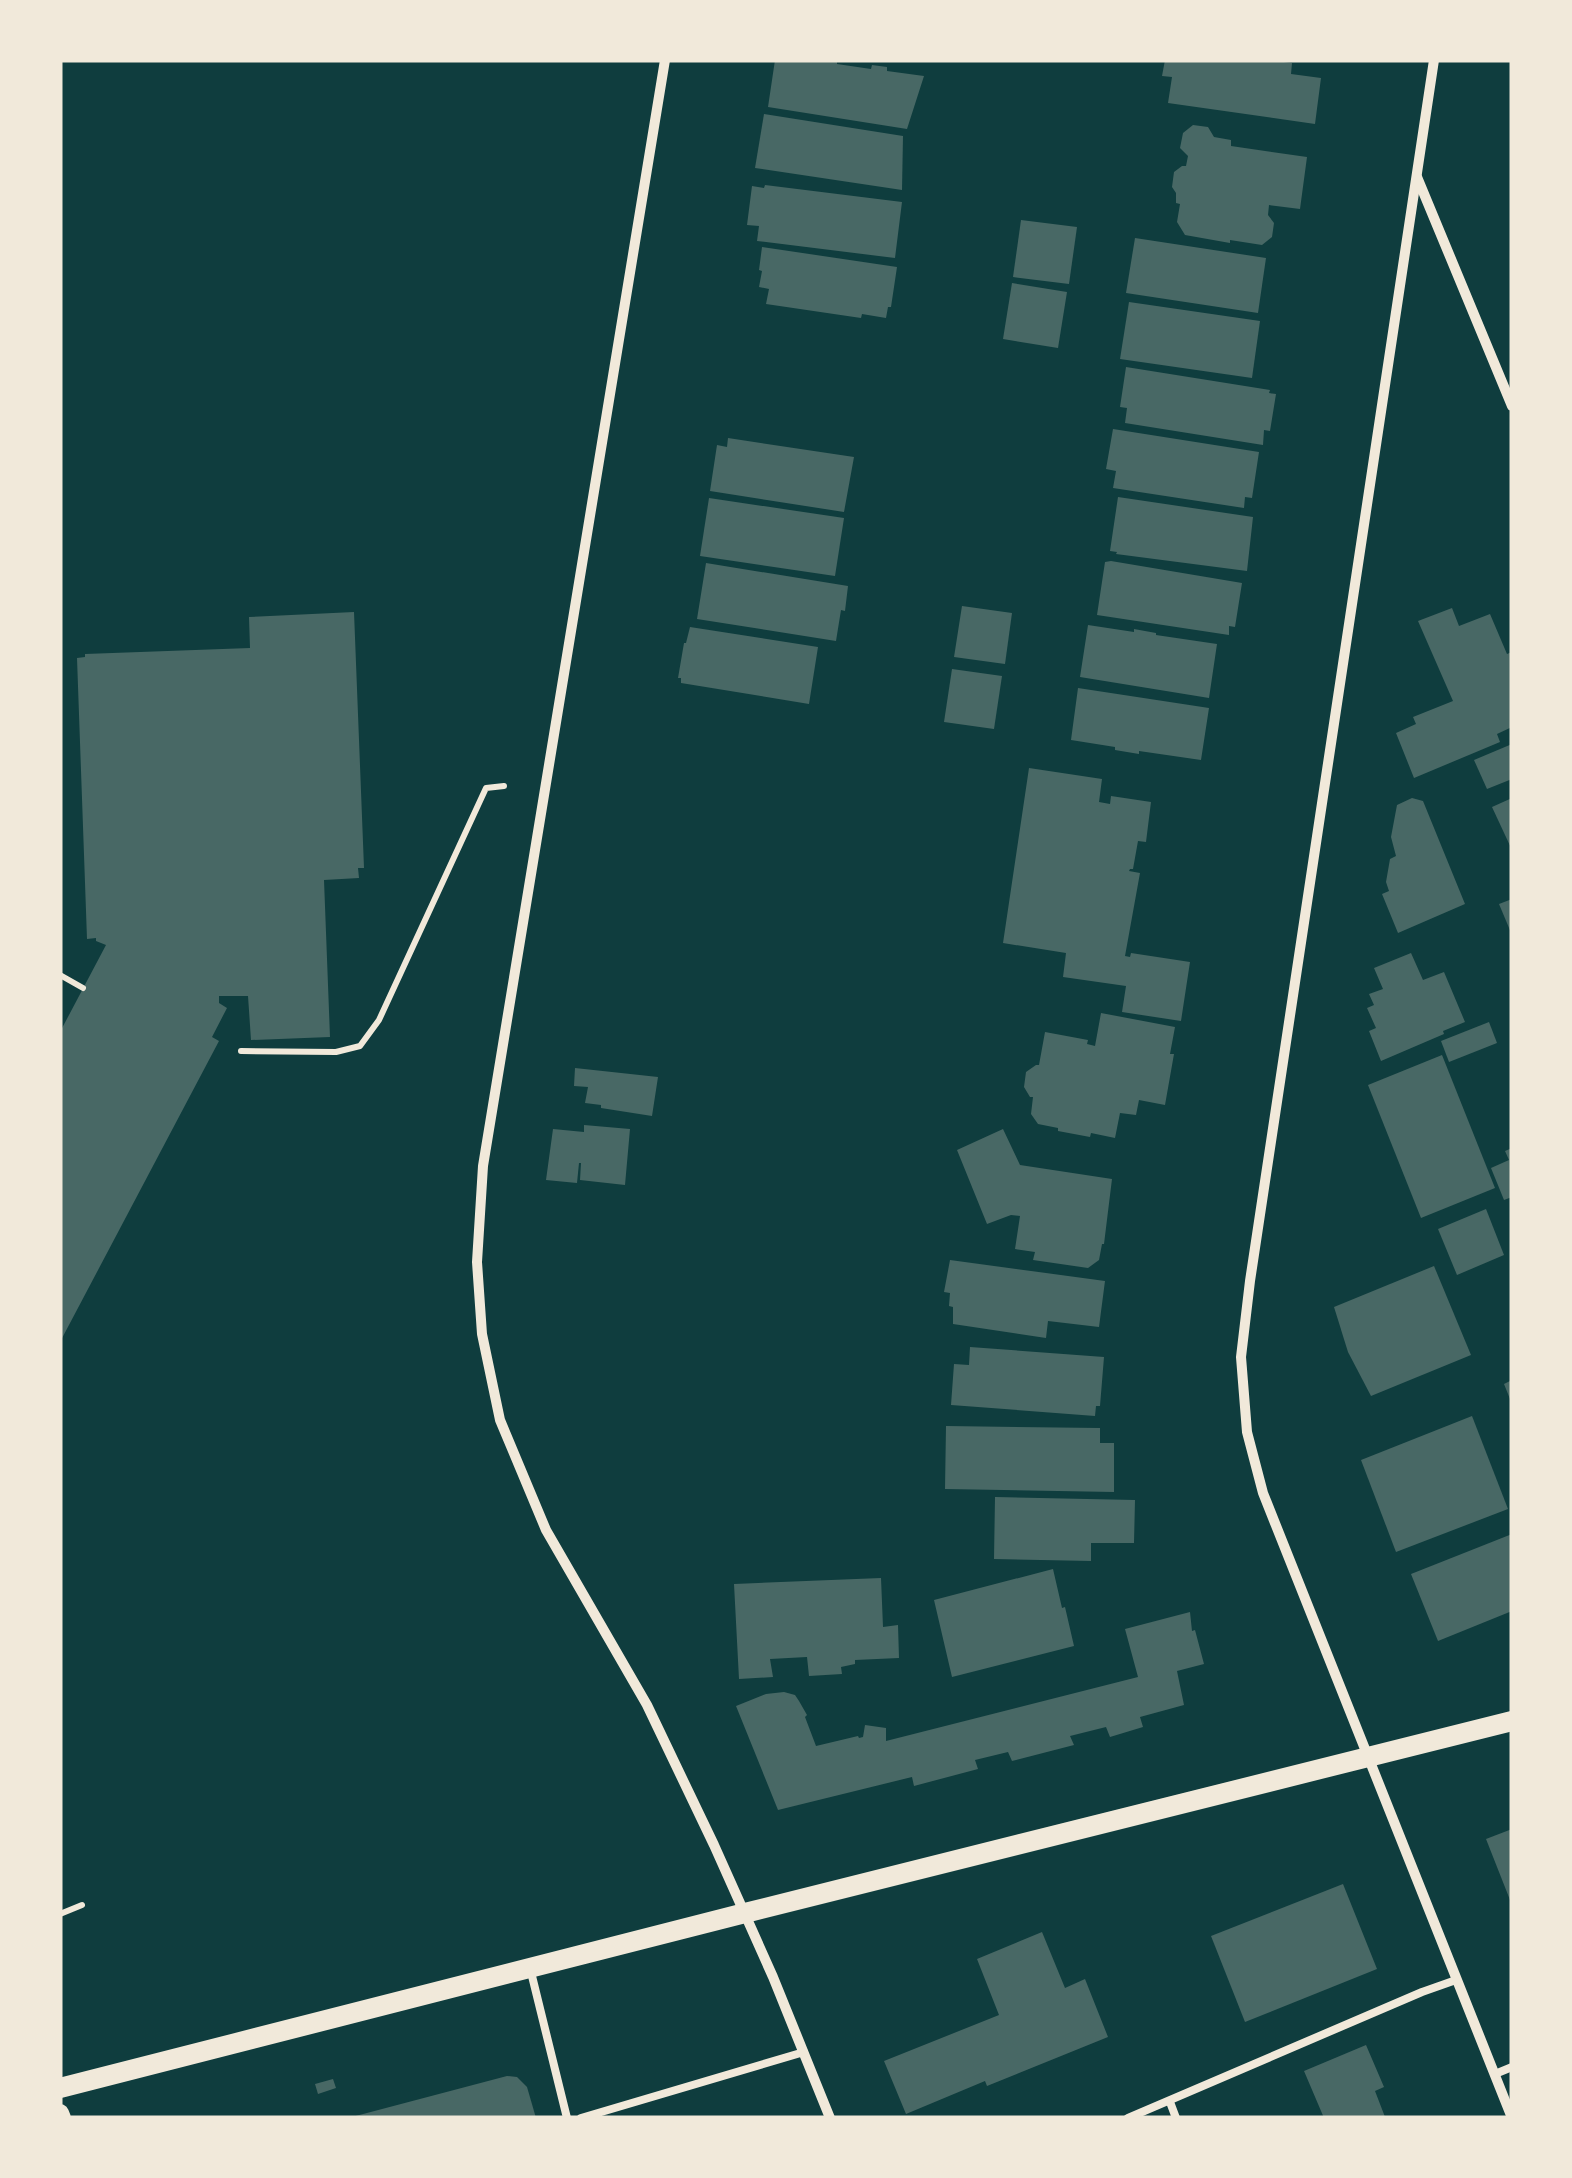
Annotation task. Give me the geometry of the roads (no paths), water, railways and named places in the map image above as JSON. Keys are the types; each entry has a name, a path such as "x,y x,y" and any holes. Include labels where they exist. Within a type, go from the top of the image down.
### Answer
{"main road":[{"path":"60,2088 1512,1721"}],"street":[{"path":"665,60 482,1166 477,1262 482,1334 500,1420 546,1530 647,1706 745,1913 830,2118"},
{"path":"1434,60 1283,1049 1241,1358 1247,1432 1263,1493 1512,2118"},
{"path":"1417,176 1512,406"}],"lane":[{"path":"530,1968 567,2118"},
{"path":"1128,2118 1456,1980"},
{"path":"581,2118 804,2052"},
{"path":"1494,2074 1512,2067"},
{"path":"1170,2102 1176,2118"}]}
